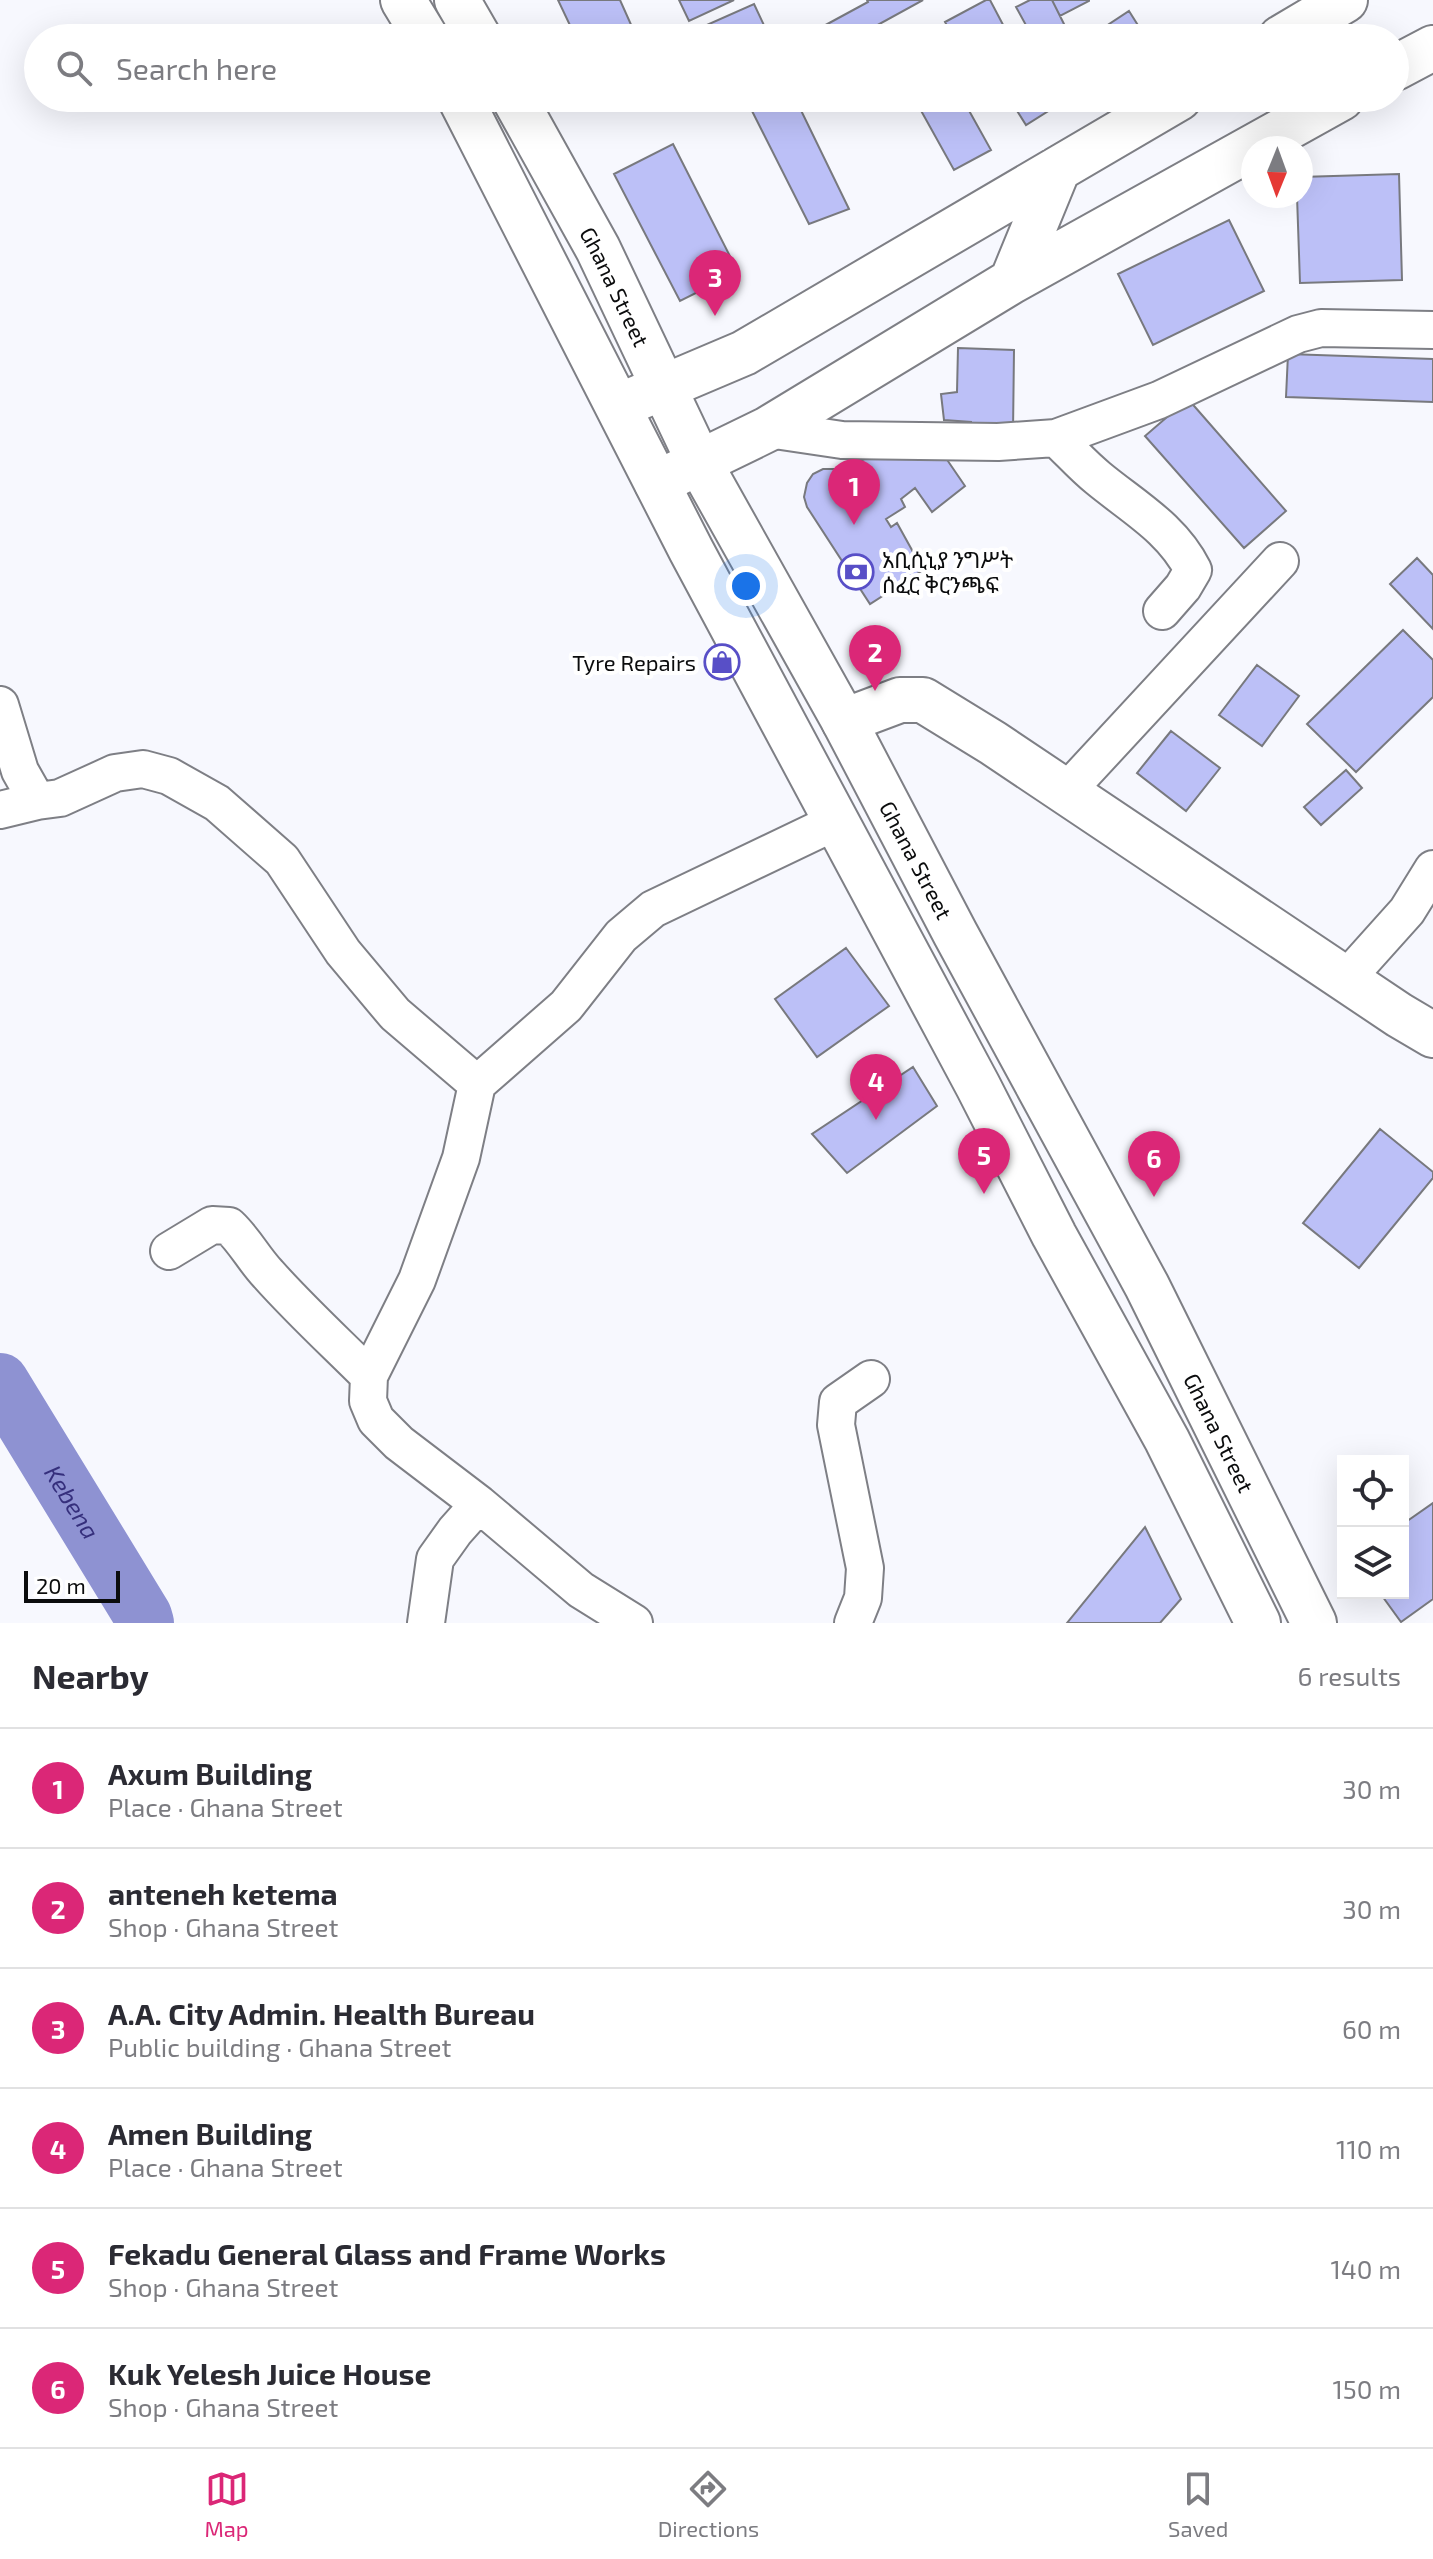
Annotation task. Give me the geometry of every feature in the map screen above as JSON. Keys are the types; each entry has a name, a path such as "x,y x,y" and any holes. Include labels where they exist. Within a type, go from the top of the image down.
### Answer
{"main road":[{"path":"403,0 418,24"},
{"path":"457,0 471,24"},
{"path":"1305,24 1345,0"},
{"path":"467,112 657,483 1054,1235 1167,1440 1258,1623"},
{"name":"Ghana Street","path":"522,112 598,249 699,462 844,721 1147,1286 1314,1623"},
{"path":"619,406 744,353 1155,112"},
{"path":"657,483 768,429 1012,281 1316,112"},
{"path":"1012,281 1058,169"},
{"path":"549,276 598,249"},
{"path":"844,721 900,700 923,700 993,743 1433,1035"}],"street":[{"path":"768,429 842,440 998,442 1056,438 1159,400 1298,334 1321,328 1433,330"},
{"path":"1056,438 1097,477 1159,524 1186,556 1193,570 1162,611"},
{"path":"1066,792 1280,561"},
{"path":"0,705 20,771 37,801"},
{"path":"0,810 60,798 115,773 143,769 169,776 217,803 282,860 343,952 395,1014 477,1084"},
{"path":"634,1623 581,1590 479,1504 399,1443 376,1420 368,1401 369,1376 422,1266 461,1158 477,1084 566,1006 621,936 653,909 837,821"},
{"path":"1346,979 1407,911 1433,869"},
{"path":"169,1251 212,1225 229,1226 245,1241 261,1267 282,1290 369,1376"},
{"path":"853,1623 863,1598 865,1568 836,1425 838,1402 871,1379"},
{"path":"426,1623 435,1559 479,1504"}],"building":[{"path":"558,0 620,0 631,24 569,24"},
{"path":"679,0 734,0 689,21"},
{"path":"923,0 879,24 827,24 868,2"},
{"path":"990,0 1003,24 946,24"},
{"path":"1030,0 1052,0 1064,24 1025,24 1016,7"},
{"path":"1052,0 1089,0 1089,1 1060,16"},
{"path":"754,4 763,24 709,24"},
{"path":"1129,11 1137,24 1109,24"},
{"path":"753,112 802,112 849,209 809,224"},
{"path":"922,112 970,112 991,150 954,170"},
{"path":"1018,112 1047,112 1026,125"},
{"path":"673,144 738,272 680,301 614,174"},
{"path":"1399,174 1402,280 1300,283 1297,208 1313,208 1313,177"},
{"path":"1229,220 1264,291 1153,345 1118,274"},
{"path":"958,348 1014,350 1013,432 971,432 971,422 944,420 941,394 957,392"},
{"path":"1288,354 1433,359 1433,402 1286,397"},
{"path":"1188,399 1286,511 1244,548 1145,436"},
{"path":"939,448 965,486 932,512 915,488 901,499 905,507 886,519 891,527 897,523 923,570 870,604 807,507 804,497 807,483 813,474 823,469 845,469 872,455"},
{"path":"1417,558 1433,575 1433,629 1390,584"},
{"path":"1403,630 1433,660 1433,697 1356,772 1307,724"},
{"path":"1257,665 1299,696 1262,746 1219,715"},
{"path":"1171,731 1220,768 1186,811 1137,773"},
{"path":"1346,770 1362,788 1321,825 1304,807"},
{"path":"846,948 889,1006 817,1057 775,999"},
{"path":"913,1067 937,1106 847,1173 812,1134"},
{"path":"1380,1129 1433,1172 1433,1178 1359,1268 1303,1223"},
{"path":"1433,1503 1433,1599 1401,1622 1384,1599 1409,1599 1409,1520"},
{"path":"1145,1527 1181,1599 1160,1623 1067,1623"}],"waterway":[{"name":"Kebena","path":"0,1382 145,1623"}],"place":[{"name":"A.A. City Admin. Health Bureau","path":"715,316"},
{"name":"Axum Building","path":"854,525"},
{"name":"አቢሲኒያ ንግሥት ሰፈር ቅርንጫፍ","path":"856,572"},
{"name":"Tyre Repairs","path":"722,662"},
{"name":"anteneh ketema","path":"875,691"},
{"name":"Amen Building","path":"876,1120"},
{"name":"Fekadu General Glass and Frame Works","path":"984,1194"},
{"name":"Kuk Yelesh Juice House","path":"1154,1197"}]}
